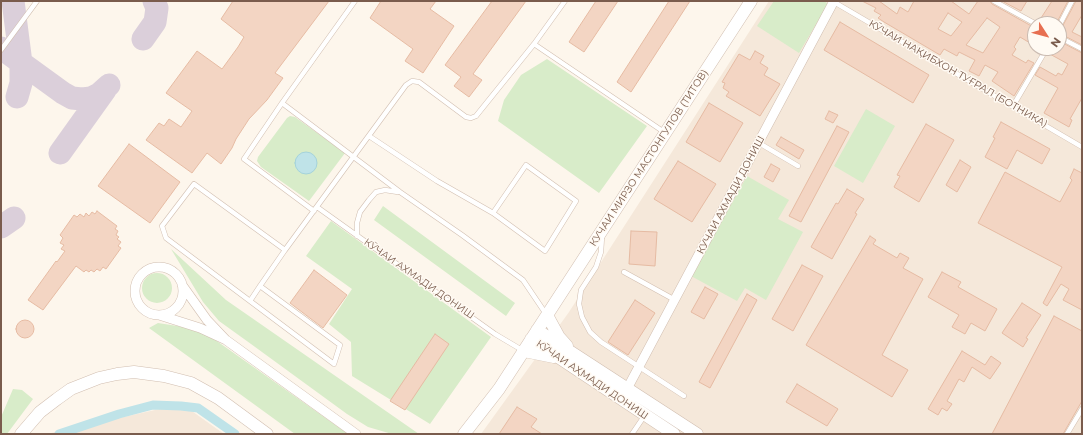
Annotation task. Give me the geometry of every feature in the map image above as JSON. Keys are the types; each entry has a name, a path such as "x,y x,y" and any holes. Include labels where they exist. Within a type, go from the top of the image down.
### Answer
{"street":[{"name":"КУЧАИ МИРЗО МАСТОНГУЛОВ (ТИТОВ)","path":"466,431 499,388 524,351 752,1"},
{"name":"КУЧАИ АХМАДИ ДОНИШ","path":"627,389 834,1"},
{"path":"226,340 200,328 144,310 139,305 136,298 135,291 139,277 151,268 166,268 173,272 207,320 226,340 356,434"},
{"path":"158,315 166,314 178,305 182,291 181,284"},
{"path":"547,315 571,358"},
{"path":"534,335 571,358 627,389 697,434"},
{"path":"524,351 553,357 571,358"},
{"name":"КӮЧАИ АҲМАДИ ДОНИШ","path":"571,358 645,415 674,434"},
{"path":"21,434 40,412 71,389 99,378 134,372 164,376 191,384 218,398 267,434"}],"lane":[{"path":"1,50 37,1"},
{"path":"355,1 244,159 357,236"},
{"path":"250,301 406,85 412,81 419,82 466,117 471,118 476,116 534,44 565,1"},
{"name":"КӮЧАИ НАҚИБХОН ТУҒРАЛ (БОТНИКА)","path":"834,1 1082,146"},
{"path":"994,1 1027,19"},
{"path":"1064,16 1072,1"},
{"path":"1067,41 1082,49"},
{"path":"534,44 665,133"},
{"path":"1013,106 1042,56"},
{"path":"282,103 400,192 523,280 547,315"},
{"path":"369,136 437,181 493,213 545,251 576,200 526,164 493,213"},
{"path":"759,144 798,166"},
{"path":"260,286 340,345 334,364 166,238 162,226 194,184 286,250"},
{"name":"КӮЧАИ АХМАДИ ДОНИШ","path":"400,192 386,190 376,192 360,212 357,223 357,236 496,334 524,351"},
{"path":"602,230 602,252 596,267 581,290 579,304 582,318 590,332 601,342 684,396"},
{"path":"624,272 675,300"},
{"path":"1067,434 1082,409"},
{"path":"632,434 645,415"}],"shaded area":[{"path":"769,1 1082,1 1082,434 481,434 569,312"},
{"path":"182,404 224,434 47,434"}],"green space":[{"path":"774,1 824,1 828,4 799,53 757,26"},
{"path":"547,59 647,126 599,193 498,121 504,100 521,75"},
{"path":"866,109 895,126 863,183 834,166"},
{"path":"290,116 295,117 345,153 309,201 261,167 257,161 258,157"},
{"path":"747,176 789,200 778,219 803,232 766,300 745,288 737,301 691,276"},
{"path":"383,206 515,303 506,316 374,220"},
{"path":"331,221 491,337 430,424 352,376 351,342 329,324 352,289 306,256"},
{"path":"171,249 226,300 419,434 392,434 368,427 347,414 219,321 203,302"},
{"path":"157,273 168,277 172,288 168,299 157,303 146,299 142,288 146,277"},
{"path":"158,323 190,328 214,339 348,434 295,434 149,328"},
{"path":"13,389 22,390 33,399 7,434 1,434 1,417"}],"water":[{"path":"306,152 314,155 317,163 314,171 306,174 298,171 295,163 298,155"}],"building":[{"path":"233,1 329,1 275,73 283,78 267,100 249,119 221,164 207,153 192,173 146,140 159,123 164,126 169,119 181,127 192,111 166,93 197,51 222,69 238,47 244,37 221,19"},
{"path":"381,1 436,1 430,9 454,26 423,73 405,61 413,49 370,18"},
{"path":"492,1 526,1 473,74 482,80 469,97 454,86 461,77 445,65"},
{"path":"596,1 618,1 584,52 569,42"},
{"path":"669,1 690,1 631,92 617,82"},
{"path":"862,1 879,1 897,14 900,7 908,12 914,1 951,1 969,14 978,1 990,1 992,4 1027,24 1027,41 1020,37 1014,47 1016,49 1012,55 1026,63 1028,60 1034,63 1014,96 992,81 998,72 985,65 979,76 969,71 975,60 959,52 957,56 944,49 940,55 878,18 881,15 874,11 876,8","holes":["948,13 962,22 951,36 938,29","987,18 1000,27 983,53 966,45"]},
{"path":"1002,1 1027,1 1021,11"},
{"path":"1052,1 1068,1 1060,16 1042,16"},
{"path":"1076,1 1082,1 1082,15 1072,32 1082,37 1082,45 1067,37 1067,18"},
{"path":"840,22 929,75 913,103 824,50"},
{"path":"1067,45 1082,53 1082,98 1070,119 1072,120 1069,127 1044,113 1058,88 1035,75 1040,67 1056,76 1058,73 1062,75 1068,64 1053,56 1067,56"},
{"path":"755,51 764,56 760,63 768,68 764,75 780,84 760,116 726,96 729,92 723,88 725,83 722,82 739,54 750,60"},
{"path":"709,103 743,123 720,162 686,142"},
{"path":"829,111 838,115 833,123 825,119"},
{"path":"1001,122 1050,149 1042,164 1017,150 1007,169 985,157"},
{"path":"926,124 954,140 919,202 894,187 900,176 897,175"},
{"path":"837,126 849,132 801,222 789,216"},
{"path":"781,137 804,150 799,159 776,145"},
{"path":"129,144 180,182 150,223 98,186"},
{"path":"960,160 971,167 957,192 946,185"},
{"path":"678,161 716,184 692,222 654,199"},
{"path":"771,164 780,169 773,182 764,177"},
{"path":"1074,169 1082,173 1082,310 1063,300 1069,289 1061,284 1047,306 1043,303 1062,267 978,223 1005,172 1060,202 1072,180 1070,178"},
{"path":"847,189 864,199 855,213 857,214 832,259 811,247 836,203 838,204"},
{"path":"97,211 117,226 115,229 118,231 116,235 119,237 117,239 121,242 118,246 121,248 106,269 103,267 100,271 97,269 94,272 91,270 89,272 86,270 84,272 76,266 43,310 28,300 65,251 61,249 64,245 60,243 63,238 60,235 74,215 77,217 80,214 84,217 86,213 89,216 92,212 95,214"},
{"path":"631,231 657,232 655,266 629,264"},
{"path":"870,236 876,240 873,244 897,258 900,253 909,258 903,268 923,279 882,355 908,370 892,397 806,345"},
{"path":"802,265 823,276 793,331 772,319"},
{"path":"314,270 347,295 323,328 290,303"},
{"path":"942,272 961,282 958,287 997,309 985,331 971,323 965,334 952,327 959,315 928,297"},
{"path":"705,287 718,294 704,319 691,312"},
{"path":"747,294 757,300 710,388 699,382"},
{"path":"635,300 655,313 628,355 608,342"},
{"path":"1022,303 1041,315 1026,338 1028,339 1023,347 1002,333"},
{"path":"1054,316 1082,331 1082,401 1063,434 992,434"},
{"path":"21,320 29,320 34,325 32,336 29,338 21,338 16,333 16,325"},
{"path":"435,334 449,344 405,410 390,401"},
{"path":"962,351 985,365 991,356 1001,363 990,379 972,367 964,382 959,379 947,401 952,404 947,411 942,408 938,415 928,409"},
{"path":"797,384 838,409 827,426 786,402"},
{"path":"517,407 537,419 531,427 542,434 499,434"}],"waterway":[{"path":"59,434 119,414 153,405 198,408 235,434"}],"taxiway":[{"path":"13,1 21,63 21,83 17,97"},
{"path":"143,39 155,22 157,8 154,1"},
{"path":"1,48 72,98 91,98 99,94 109,85"},
{"path":"60,153 105,90"},
{"path":"1,227 14,218"}]}
